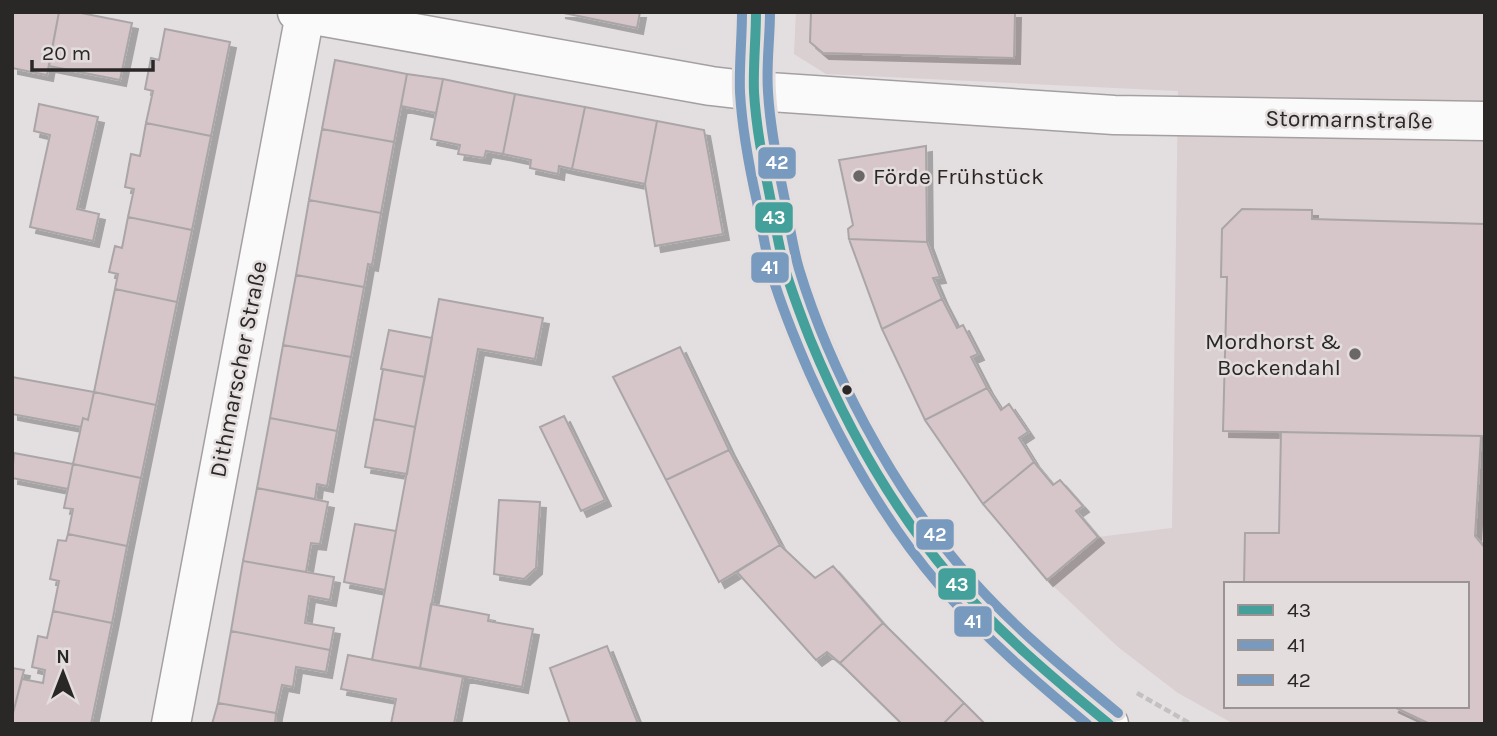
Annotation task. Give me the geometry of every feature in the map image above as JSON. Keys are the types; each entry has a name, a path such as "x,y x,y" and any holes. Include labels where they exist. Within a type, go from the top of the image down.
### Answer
{"street":[{"path":"756,12 754,91 778,242 787,278 823,369 866,455 930,552 959,586 1024,652 1109,724"},
{"name":"Stormarnstraße","path":"301,13 711,86 754,91 1114,115 1485,121"},
{"name":"Dithmarscher Straße","path":"171,724 301,13"}],"shaded area":[{"path":"796,12 1485,12 1485,724 1234,724 1178,693 1118,647 1047,580 1098,537 1172,528 1178,91 826,74 794,54"}],"building":[{"path":"12,12 59,12 47,75 12,68"},
{"path":"59,12 76,12 132,23 120,80 49,66"},
{"path":"559,12 640,12 637,28"},
{"path":"811,12 1015,12 1014,58 823,53 810,42"},
{"path":"165,29 230,42 211,136 146,123 153,91 145,89 151,58 159,60"},
{"path":"335,60 407,74 394,142 322,129"},
{"path":"407,74 443,79 436,113 401,106"},
{"path":"443,79 515,94 503,154 486,151 484,158 458,154 460,145 431,139"},
{"path":"515,94 585,107 572,169 559,166 558,174 530,168 531,160 503,154"},
{"path":"39,104 98,117 77,209 99,214 93,241 30,227 50,135 34,131"},
{"path":"585,107 657,121 645,184 572,169"},
{"path":"657,121 704,130 723,234 655,246 645,184"},
{"path":"146,123 211,136 192,230 128,217 134,189 125,187 131,154 140,156"},
{"path":"322,129 394,142 381,213 309,200"},
{"path":"926,146 927,242 849,239 848,229 853,225 839,160"},
{"path":"309,200 381,213 372,265 368,264 364,287 296,275"},
{"name":"Mordhorst & Bockendahl","path":"1242,209 1312,210 1312,219 1485,224 1485,436 1223,431 1227,277 1221,277 1222,229"},
{"path":"128,217 192,230 177,302 115,289 118,274 109,272 115,246 122,248"},
{"path":"849,239 927,242 940,277 933,278 942,299 882,329"},
{"path":"296,275 364,287 351,357 283,345"},
{"path":"115,289 177,302 156,405 94,392"},
{"path":"439,299 543,318 535,359 478,349 420,668 372,660"},
{"path":"942,299 957,328 963,325 978,354 971,357 987,388 925,420 882,329"},
{"path":"389,330 432,338 425,377 381,369"},
{"path":"283,345 351,357 337,431 270,418"},
{"path":"680,347 729,450 666,480 613,377"},
{"path":"383,369 425,377 415,427 374,419"},
{"path":"12,377 94,392 88,420 83,418 81,427 12,414"},
{"path":"987,388 1001,410 1009,404 1028,432 1019,438 1034,462 983,504 925,420"},
{"path":"94,392 156,405 141,478 73,464 83,418 88,420"},
{"path":"564,416 605,500 581,511 540,427"},
{"path":"270,418 337,431 327,486 317,484 315,499 257,488"},
{"path":"374,419 415,427 407,474 365,467"},
{"path":"1281,432 1481,436 1475,536 1485,548 1485,724 1430,724 1396,708 1469,708 1469,582 1244,582 1245,533 1279,533"},
{"path":"729,450 780,545 719,582 666,480"},
{"path":"14,453 73,464 68,489 12,478"},
{"path":"1034,462 1053,485 1060,480 1083,506 1076,511 1098,537 1047,580 983,504"},
{"path":"73,464 141,478 127,546 68,534 73,509 64,508"},
{"path":"257,488 328,502 320,544 311,543 306,572 243,561"},
{"path":"499,500 540,502 536,568 524,579 494,574"},
{"path":"355,524 396,531 385,590 344,582"},
{"path":"68,534 127,546 112,623 53,611 59,581 50,579 58,540 66,541"},
{"path":"780,545 815,578 833,566 883,623 840,663 827,652 816,660 737,572"},
{"path":"243,561 334,577 330,600 309,596 305,623 334,628 330,650 231,631"},
{"path":"431,604 489,615 488,621 533,629 522,687 420,668"},
{"path":"53,611 112,623 91,724 12,724 22,679 43,683 45,670 32,667 38,636 47,638"},
{"path":"883,623 964,703 943,724 902,724 840,663"},
{"path":"231,631 330,650 326,672 296,667 293,687 282,685 276,713 218,703"},
{"path":"607,646 638,724 570,724 550,668"},
{"path":"348,655 463,677 454,724 391,724 396,699 341,689"},
{"path":"12,668 24,670 12,717"},
{"path":"218,703 276,713 275,724 212,724"},
{"path":"964,703 985,724 943,724"}],"transit line":[{"name":"41","path":"742,12 741,106 765,248 785,312 823,402 867,484 920,562 974,623 1010,658 1087,724"},
{"name":"43","path":"756,12 755,105 778,242 800,313 838,402 889,493 950,576 1006,635 1109,724"},
{"name":"42","path":"770,12 767,72 769,105 792,242 812,308 845,386 887,463 959,565 1015,624 1118,713"}],"place":[{"name":"Förde Frühstück","path":"859,176"},
{"name":"Mordhorst & Bockendahl","path":"1355,354"}]}
